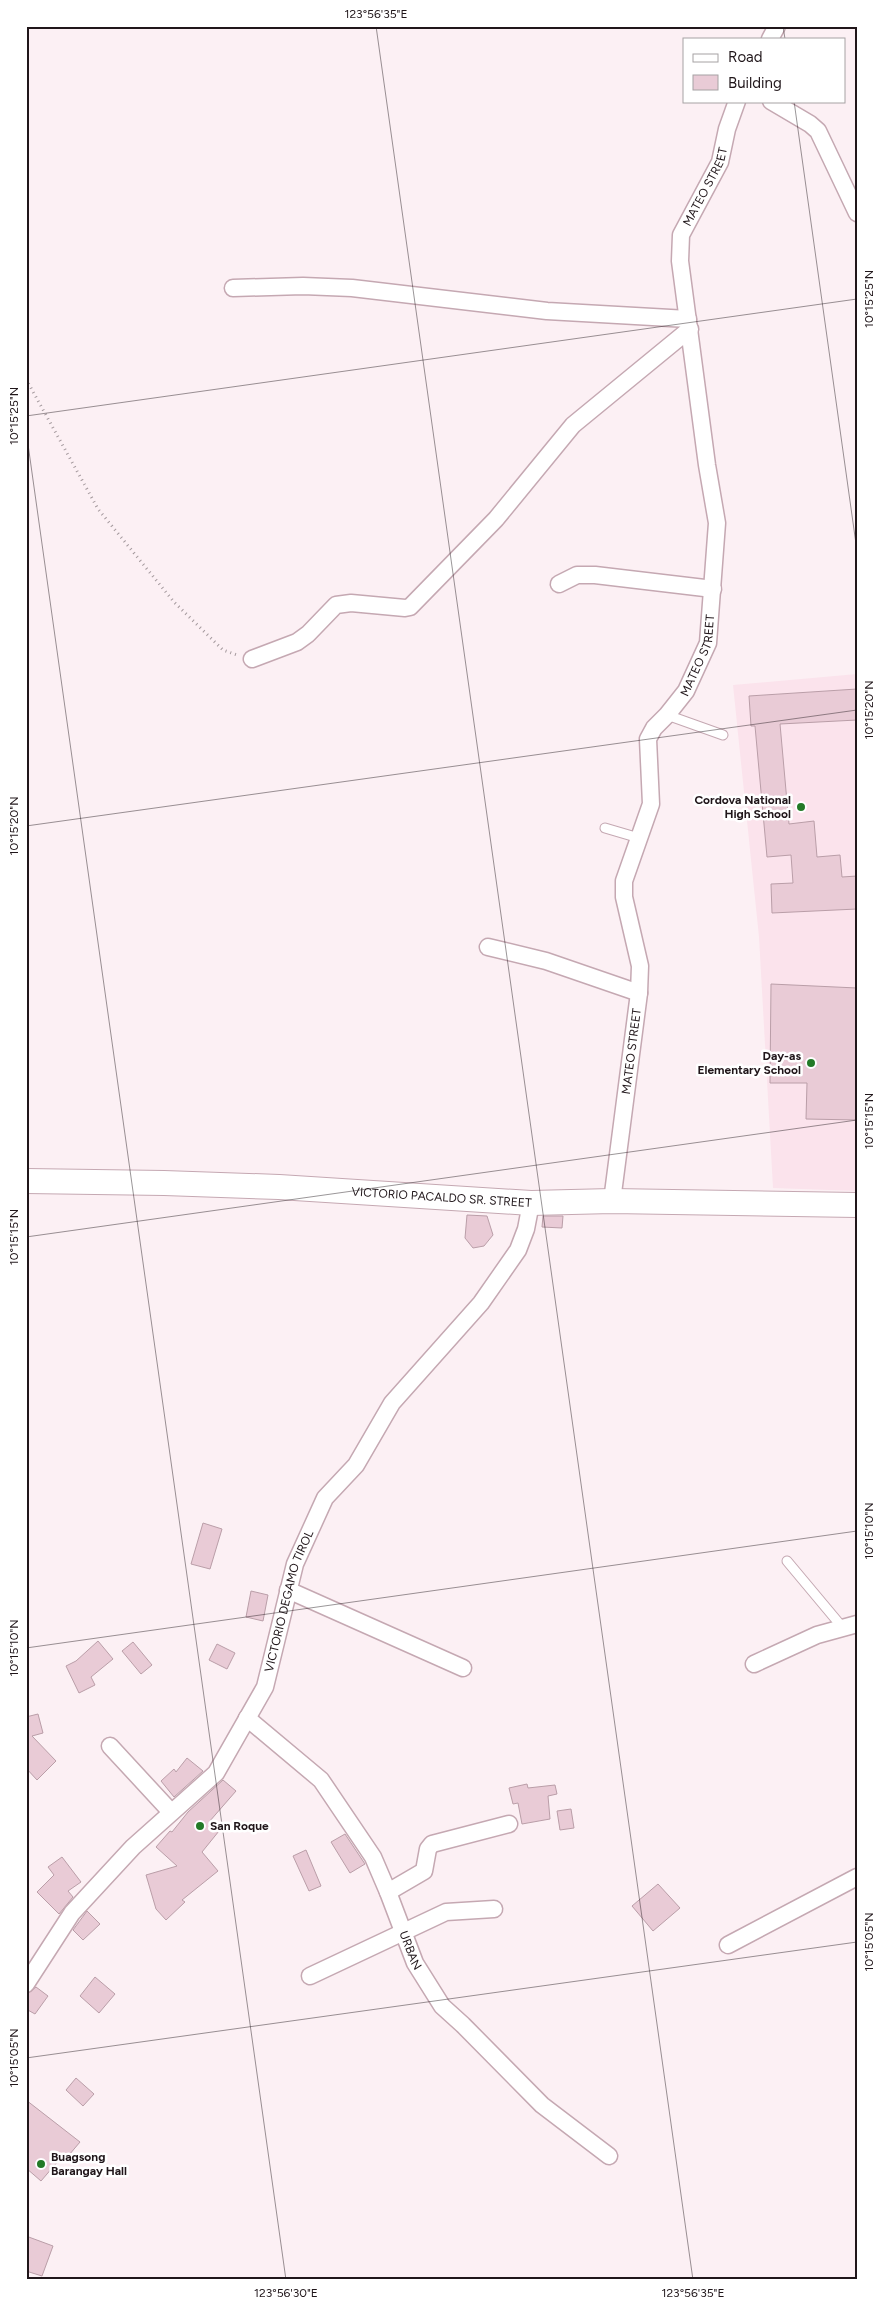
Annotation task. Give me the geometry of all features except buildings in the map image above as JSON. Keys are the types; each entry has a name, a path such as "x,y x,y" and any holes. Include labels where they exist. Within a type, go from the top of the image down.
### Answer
{"street":[{"path":"771,38 777,26"},
{"name":"MATEO STREET","path":"612,1201 639,993 640,966 624,897 624,881 651,804 648,740 654,728 686,691 708,643 713,589 717,523 707,464 680,261 681,235 720,162 727,129 737,102"},
{"path":"773,102 810,124 818,132 857,213"},
{"path":"233,288 303,286 352,288 547,311 689,324"},
{"path":"252,659 298,642 336,605 351,603 410,607 496,519 573,425 689,324"},
{"path":"559,584 577,575 595,575 713,589"},
{"path":"488,947 546,961 639,993"},
{"name":"VICTORIO PACALDO SR. STREET","path":"26,1181 279,1187 531,1203 612,1201 857,1205"},
{"name":"VICTORIO DEGAMO TIROL","path":"26,1984 72,1913 133,1847 216,1773 265,1687 295,1564 325,1498 356,1465 392,1403 481,1303 518,1250 526,1229 531,1203"},
{"path":"288,1590 462,1668"},
{"path":"754,1664 818,1635 850,1626"},
{"name":"URBAN","path":"247,1718 321,1780 373,1857 415,1963 442,2006 463,2024 542,2105 610,2156"},
{"path":"110,1746 171,1812"},
{"path":"388,1892 424,1871 428,1849 432,1844 509,1824"},
{"path":"728,1945 857,1878"},
{"path":"310,1976 446,1912 494,1909"}],"lane":[{"path":"667,715 723,735"},
{"path":"605,828 639,838"},
{"path":"787,1561 850,1626"}],"path":[{"path":"26,379 98,509 174,602 223,650 252,659"}],"shaded area":[{"path":"857,674 857,1191 773,1188 759,937 733,685"}],"place":[{"name":"Cordova National High School","path":"801,807"},
{"name":"Day-as Elementary School","path":"811,1063"},
{"name":"San Roque","path":"200,1826"},
{"name":"Buagsong Barangay Hall","path":"41,2164"}]}
